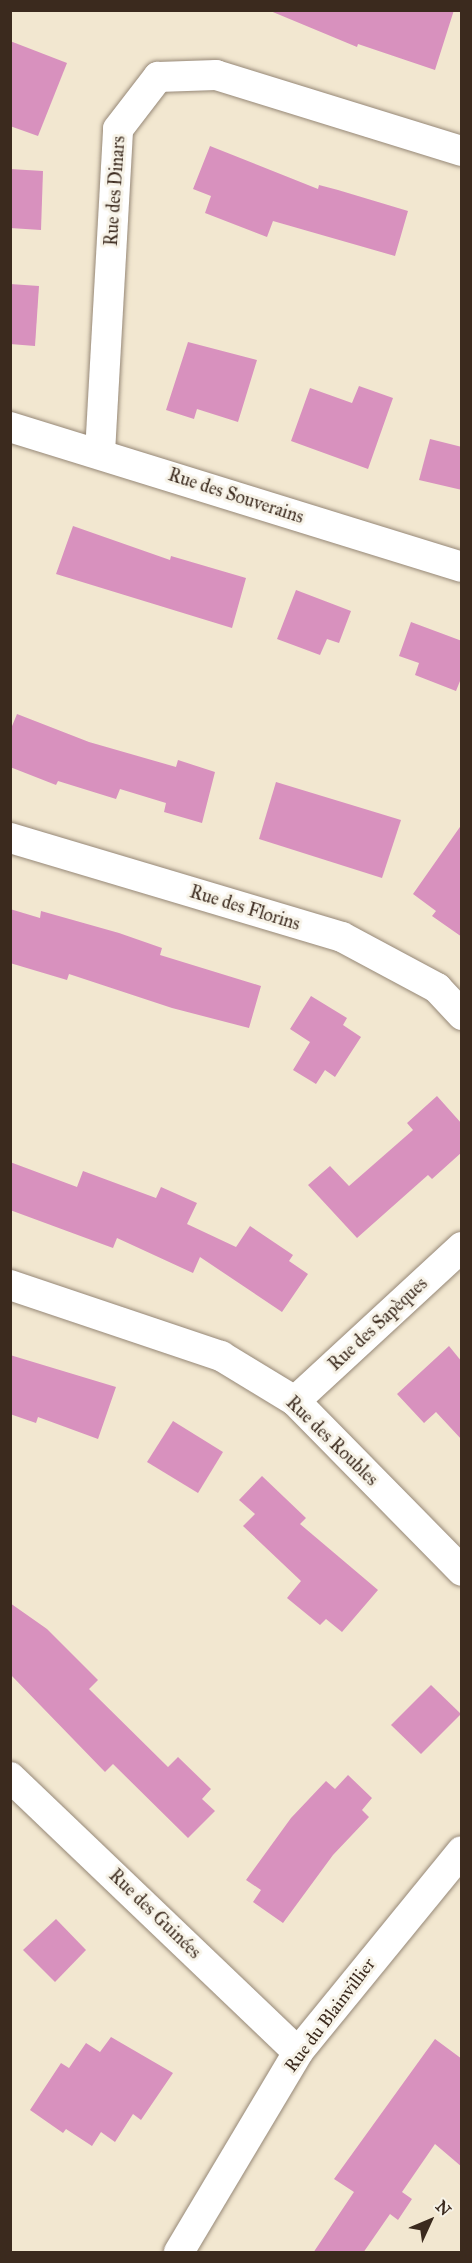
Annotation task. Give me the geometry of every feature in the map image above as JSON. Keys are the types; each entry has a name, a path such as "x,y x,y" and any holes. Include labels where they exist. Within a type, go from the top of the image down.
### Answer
{"street":[{"name":"Rue des Dinars","path":"100,453 118,129 158,76 216,75 462,151"},
{"name":"Rue des Souverains","path":"10,427 462,567"},
{"name":"Rue des Florins","path":"10,838 342,937 437,988 462,1016"},
{"name":"Rue des Sapèques","path":"295,1401 462,1247"},
{"name":"Rue des Roubles","path":"10,1285 221,1356 295,1401 462,1571"},
{"name":"Rue des Guinées","path":"10,1777 298,2052"},
{"name":"Rue du Blainvillier","path":"179,2253 298,2052 462,1851"}],"building":[{"path":"268,10 454,10 435,70 358,44 357,47"},
{"path":"10,41 67,63 38,136 10,126"},
{"path":"210,146 318,189 319,185 408,211 395,256 273,221 267,237 205,213 211,196 193,189"},
{"path":"10,169 43,171 41,230 10,228"},
{"path":"10,284 39,286 35,346 10,344"},
{"path":"188,342 257,360 238,422 197,409 194,419 166,410"},
{"path":"359,386 393,398 368,469 291,441 310,388 352,403"},
{"path":"430,439 462,447 462,490 419,480"},
{"path":"73,526 170,560 171,556 246,578 232,628 56,574"},
{"path":"296,590 351,611 339,643 327,639 320,655 277,639"},
{"path":"411,622 462,641 462,676 456,691 415,675 419,663 399,656"},
{"path":"17,714 89,742 176,767 178,760 215,772 202,823 164,812 166,803 120,789 116,799 58,781 56,785 10,767 10,731"},
{"path":"276,782 401,820 382,878 259,839"},
{"path":"462,824 462,937 432,916 436,911 413,894"},
{"path":"10,909 40,918 41,911 119,933 162,948 160,955 261,986 249,1028 172,1008 69,974 67,980 10,963"},
{"path":"311,996 347,1018 343,1025 361,1037 335,1077 325,1070 316,1084 293,1070 310,1042 290,1029"},
{"path":"437,1096 462,1124 462,1152 432,1179 428,1175 357,1238 308,1185 330,1166 349,1186 413,1130 407,1123"},
{"path":"10,1162 77,1187 83,1171 156,1198 161,1187 197,1203 187,1224 236,1247 250,1226 293,1255 289,1261 308,1274 282,1312 200,1257 193,1273 117,1238 113,1248 10,1210"},
{"path":"449,1346 462,1362 462,1440 436,1412 424,1423 397,1394"},
{"path":"10,1355 116,1387 98,1439 38,1417 36,1423 10,1414"},
{"path":"173,1421 223,1452 198,1493 147,1462"},
{"path":"262,1476 306,1518 300,1524 378,1590 342,1632 326,1619 320,1625 287,1598 301,1581 243,1526 255,1514 239,1500"},
{"path":"10,1603 47,1629 98,1680 89,1689 168,1767 178,1757 211,1789 202,1799 215,1811 188,1838 113,1764 105,1772 10,1674"},
{"path":"431,1685 461,1714 421,1754 391,1725"},
{"path":"348,1775 372,1798 362,1810 369,1817 333,1855 283,1923 253,1902 261,1890 246,1880 291,1818 326,1781 335,1789"},
{"path":"56,1919 86,1950 55,1982 23,1950"},
{"path":"111,2037 173,2073 141,2120 133,2114 115,2142 101,2132 92,2146 66,2129 63,2133 30,2110 61,2063 69,2068 86,2043 100,2052"},
{"path":"435,2039 462,2059 462,2167 435,2144 402,2192 412,2199 398,2220 390,2214 363,2253 313,2253 354,2192 334,2179"}]}
